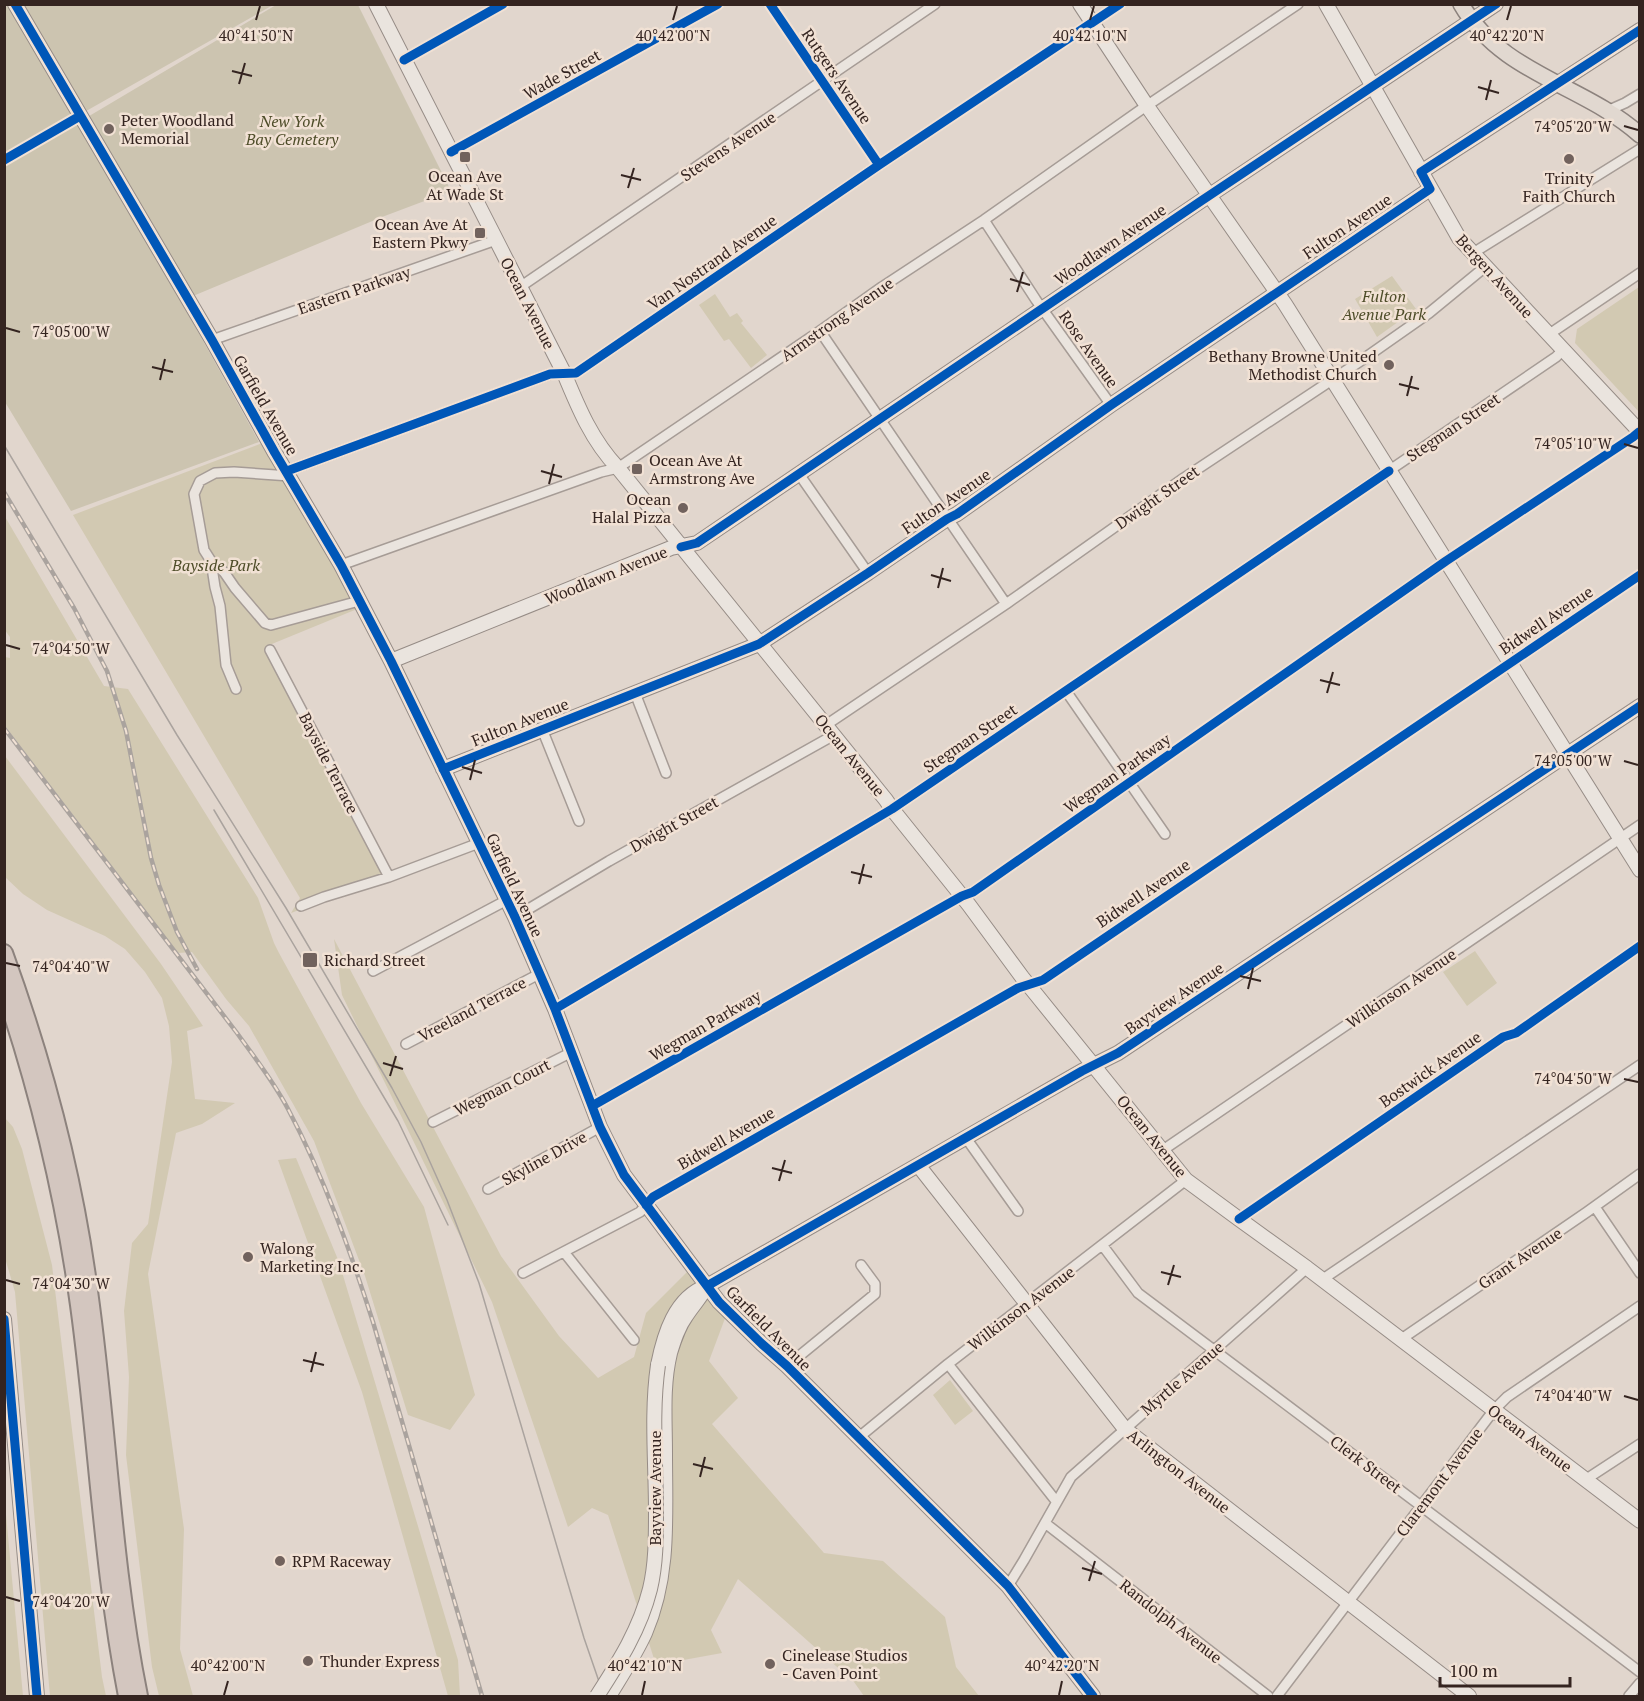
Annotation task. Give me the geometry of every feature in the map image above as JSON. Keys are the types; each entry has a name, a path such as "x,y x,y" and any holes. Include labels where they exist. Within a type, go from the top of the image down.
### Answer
{"highway":[{"path":"4,953 43,1071 78,1222 93,1318 124,1607 139,1696"},
{"path":"4,989 43,1116 71,1249 80,1308 112,1609 127,1696"}],"main road":[{"path":"1461,4 1470,21 1502,52 1620,118 1640,135"}],"street":[{"name":"Garfield Avenue","path":"15,4 341,565 391,661 515,917 555,1009 600,1127 624,1175 719,1302 787,1366 1008,1586 1093,1696"},
{"name":"Ocean Avenue","path":"376,4 564,374 582,417 607,457 830,730 962,896 1028,984 1186,1180 1323,1279 1640,1521"},
{"path":"404,60 503,4"},
{"name":"Wade Street","path":"452,152 718,4"},
{"name":"Rutgers Avenue","path":"770,4 879,165"},
{"name":"Stevens Avenue","path":"520,287 935,4"},
{"path":"1080,4 1147,106 1276,292 1640,870"},
{"name":"Van Nostrand Avenue","path":"288,473 550,374 576,373 879,165 1120,4"},
{"name":"Armstrong Avenue","path":"341,565 618,468 1298,4"},
{"name":"Bergen Avenue","path":"1326,4 1459,238 1639,432"},
{"name":"Woodlawn Avenue","path":"391,661 671,548 697,543 1209,195 1496,4"},
{"path":"1420,172 1640,30"},
{"path":"1607,111 1640,94"},
{"path":"4,160 80,116"},
{"path":"1473,254 1640,149"},
{"name":"Fulton Avenue","path":"443,769 759,644 957,514 1111,405 1430,189"},
{"name":"Rose Avenue","path":"984,220 1042,308 1111,405"},
{"name":"Eastern Parkway","path":"212,340 496,240"},
{"name":"Dwight Street","path":"515,917 830,730 1184,478 1430,313 1485,267"},
{"path":"1548,335 1640,273"},
{"path":"820,331 1006,604"},
{"name":"Stegman Street","path":"555,1009 892,809 1556,357 1563,350"},
{"name":"Wegman Parkway","path":"592,1106 962,896 973,892 1446,561 1639,432"},
{"path":"288,473 224,472 215,473 200,481 194,494 204,550 266,623 271,625 359,601"},
{"path":"799,474 868,573"},
{"path":"211,561 220,606 226,665 236,689"},
{"name":"Bidwell Avenue","path":"523,1273 640,1212 653,1197 1018,988 1042,980 1640,575"},
{"name":"Bayside Terrace","path":"270,650 389,877"},
{"path":"1066,691 1165,834"},
{"path":"635,693 666,773"},
{"name":"Bayview Avenue","path":"609,1696 645,1634 662,1576 665,1545 663,1365 665,1338 676,1313 692,1292 707,1286 1082,1071 1118,1053 1640,706"},
{"path":"542,729 579,821"},
{"name":"Wilkinson Avenue","path":"1163,1150 1640,825"},
{"path":"301,906 389,877 479,843"},
{"path":"374,971 507,900"},
{"name":"Bostwick Avenue","path":"1239,1219 1503,1037 1516,1033 1640,946"},
{"name":"Vreeland Terrace","path":"406,1044 539,974"},
{"name":"Wegman Court","path":"433,1122 572,1052"},
{"path":"1323,1279 1640,1065"},
{"name":"Skyline Drive","path":"488,1189 600,1127"},
{"path":"966,1138 1018,1211"},
{"name":"Arlington Avenue","path":"918,1165 1125,1429 1469,1696"},
{"name":"Grant Avenue","path":"1400,1340 1640,1174"},
{"name":"Wilkinson Avenue","path":"858,1438 948,1364 1186,1180"},
{"path":"1595,1207 1640,1273"},
{"name":"Clerk Street","path":"1103,1245 1138,1293 1640,1672"},
{"path":"564,1252 634,1340"},
{"path":"787,1366 875,1294 875,1284 861,1265"},
{"name":"Myrtle Avenue","path":"1008,1586 1071,1477 1307,1268"},
{"name":"Claremont Avenue","path":"1276,1696 1494,1410 1507,1397 1640,1306"},
{"path":"4,1319 37,1696"},
{"path":"948,1364 1056,1501"},
{"name":"Bayview Avenue","path":"597,1696 635,1632 647,1600 654,1570 656,1540 655,1397 663,1365"},
{"path":"1585,1480 1640,1444"},
{"name":"Randolph Avenue","path":"1045,1523 1269,1696"},
{"path":"1629,1696 1640,1683"}],"green space":[{"path":"5,5 273,5 5,157"},
{"name":"New York Bay Cemetery","path":"276,5 358,5 451,191 382,217 181,301 259,442 71,511 5,402 5,166"},
{"name":"Fulton Avenue Park","path":"1392,276 1416,309 1377,337 1355,299"},
{"path":"1639,287 1639,412 1575,343 1577,329"},
{"path":"715,294 730,317 737,313 743,321 741,323 767,355 751,368 729,339 724,341 699,305"},
{"name":"Bayside Park","path":"265,442 362,607 267,646 386,878 291,913 300,898 73,515"},
{"path":"4,515 104,686 128,689 258,898 279,953 361,1103 424,1207 475,1395 450,1430 408,1415 365,1276 314,1141 249,1026 192,952 178,953 5,726 5,657 10,658 10,637 4,629"},
{"path":"5,756 161,964 203,1026 187,1031 195,1099 235,1103 202,1124 176,1133 148,1274 184,1529 180,1649 193,1696 159,1696 152,1667 126,1455 129,1377 124,1311 132,1243 148,1224 172,1062 169,1026 162,998 145,972 125,949 105,936 47,910 23,894 5,877"},
{"path":"334,939 501,1256 559,1336 598,1378 634,1357 646,1313 691,1268 727,1313 709,1361 738,1398 712,1424 824,1553 883,1561 945,1617 956,1667 979,1696 864,1696 854,1682 738,1579 711,1630 722,1653 656,1665 608,1515 592,1508 568,1527 492,1302 342,995"},
{"path":"1475,951 1497,983 1467,1006 1443,972"},
{"path":"5,1118 13,1127 22,1149 52,1265 106,1696 50,1696 15,1292 5,1258"},
{"path":"296,1158 339,1262 458,1660 460,1696 448,1696 362,1392 278,1160"},
{"path":"950,1380 973,1411 955,1425 933,1395"},
{"path":"5,1504 23,1696 5,1696"}],"tram line":[{"path":"4,445 177,735 286,908 392,1088 421,1142 447,1200 479,1283 584,1638 604,1696"},
{"path":"214,810 398,1121 448,1225"}],"railway":[{"path":"4,492 74,608 107,671 126,731 151,858 159,885 177,932 197,969"},
{"path":"4,728 237,1033 277,1089 301,1135 335,1214 373,1322 482,1696"}],"cycle path":[{"path":"15,4 341,565 391,661 515,917 555,1009 600,1127 624,1175 719,1302 787,1366 1008,1586 1093,1696"},
{"path":"404,60 503,4"},
{"path":"451,152 718,4"},
{"path":"770,4 879,165"},
{"path":"287,471 550,374 576,373 879,165 1120,4"},
{"path":"681,547 697,543 1496,4"},
{"path":"443,769 759,644 957,514 1111,405 1430,189 1421,172 1640,30"},
{"path":"4,160 80,116"},
{"path":"592,1106 962,896 973,892 1446,561 1639,432"},
{"path":"555,1009 892,809 1389,471"},
{"path":"646,1205 653,1197 1018,988 1043,980 1640,575"},
{"path":"707,1286 1082,1071 1118,1053 1640,706"},
{"path":"1239,1219 1503,1037 1516,1033 1640,946"},
{"path":"4,1319 37,1696"}],"place":[{"name":"Peter Woodland Memorial","path":"109,129"},
{"name":"Ocean Ave At Wade St","path":"465,157"},
{"name":"Trinity Faith Church","path":"1569,159"},
{"name":"Ocean Ave At Eastern Pkwy","path":"480,233"},
{"name":"Bethany Browne United Methodist Church","path":"1389,365"},
{"name":"Ocean Ave At Armstrong Ave","path":"637,469"},
{"name":"Ocean Halal Pizza","path":"683,508"},
{"name":"Richard Street","path":"310,960"},
{"name":"Walong Marketing Inc.","path":"248,1257"},
{"name":"RPM Raceway","path":"280,1561"},
{"name":"Thunder Express","path":"308,1661"},
{"name":"Cinelease Studios - Caven Point","path":"770,1664"}]}
